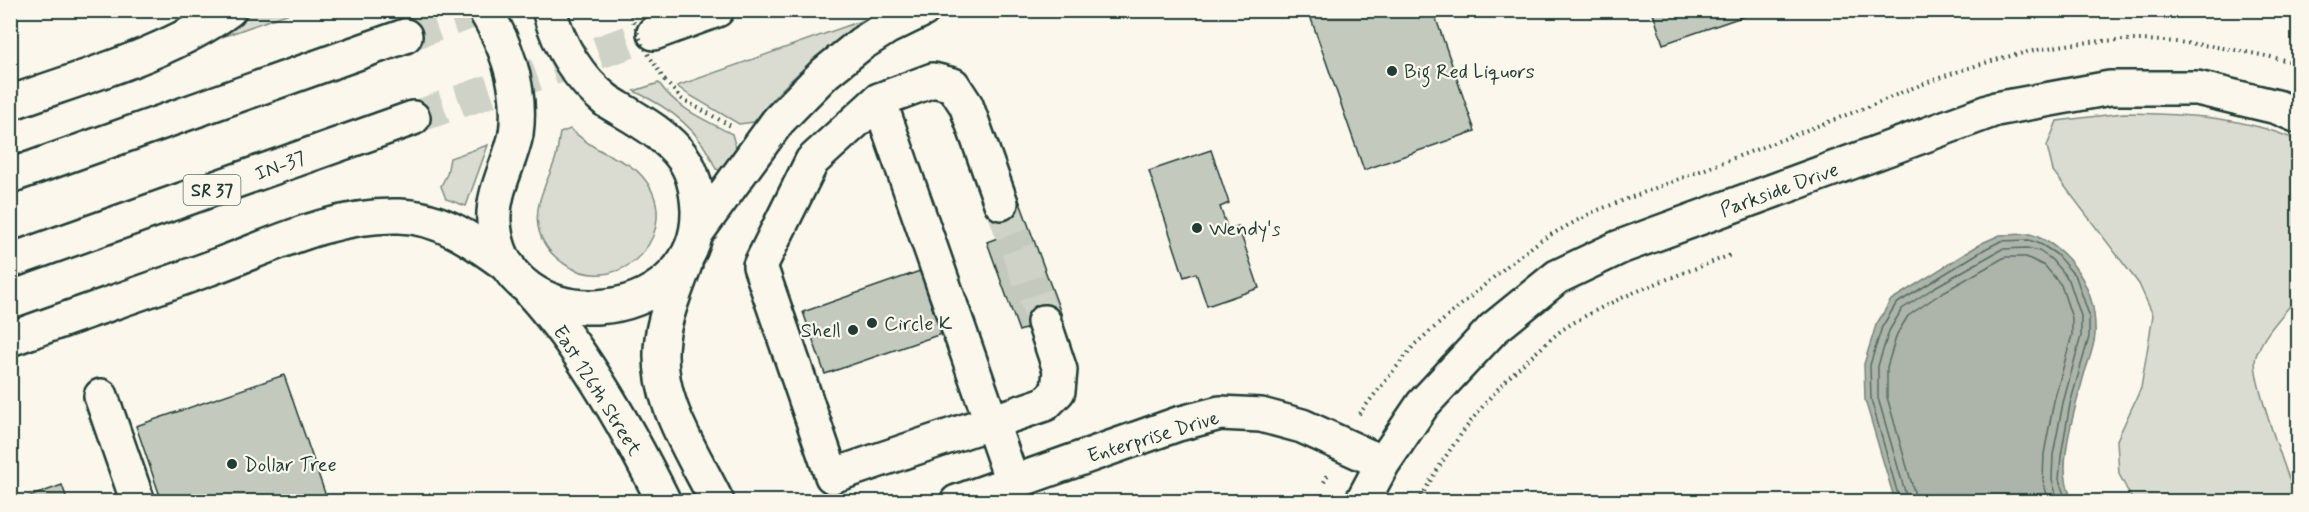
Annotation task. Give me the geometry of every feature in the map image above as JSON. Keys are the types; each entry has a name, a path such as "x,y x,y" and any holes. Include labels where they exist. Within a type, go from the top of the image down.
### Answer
{"main road":[{"path":"10,103 141,56 187,36 229,10"},
{"path":"485,10 500,37 514,78 519,110 511,158 500,184 494,211 497,241 516,275"},
{"path":"549,10 561,44 585,79 607,101 650,128 671,145 683,158 694,183 698,207 692,246 664,327 661,355 667,397 680,431 717,501"},
{"path":"654,33 717,10"},
{"path":"10,339 307,232 369,217 400,216 436,223 473,240 516,275 556,302 574,307 605,308 633,300 672,276 778,121 825,73 861,44 886,28 923,10"},
{"path":"10,176 405,36"},
{"path":"1001,203 966,105 953,85 933,80 879,100 812,161 760,266 832,476 1045,404 1058,391 1060,370 1044,322"},
{"name":"Parkside Drive","path":"1362,501 1383,463 1423,404 1493,329 1557,277 1620,247 1996,109 2110,88 2197,88 2277,107 2298,116"},
{"path":"879,100 1012,481"},
{"name":"IN-37","path":"10,261 413,118"},
{"name":"East 126th Street","path":"516,275 565,333 594,377 664,501"},
{"path":"101,396 138,501"},
{"name":"Enterprise Drive","path":"957,501 1178,424 1220,413 1260,415 1302,426 1383,463"}],"path":[{"path":"629,10 642,44 665,81 682,99 745,133 760,146"},
{"path":"1418,501 1442,459 1470,418 1521,365 1567,327 1624,296 1731,255"}],"shaded area":[{"path":"254,11 295,11 219,38"},
{"path":"875,16 809,63 780,91 754,122 739,124 677,86"},
{"path":"659,83 683,107 732,134 736,148 720,170 716,169 702,143 683,122 661,105 634,91"},
{"path":"2123,113 2168,114 2234,121 2298,141 2298,296 2274,324 2259,348 2255,367 2264,404 2297,501 2133,501 2119,474 2117,440 2141,388 2153,315 2139,284 2053,171 2047,146 2057,121"},
{"path":"570,129 602,152 637,171 654,196 657,217 653,236 642,253 627,266 608,273 587,273 566,265 556,258 539,232 537,217 542,192 555,160 560,133"},
{"path":"488,145 466,206 446,199 441,186 447,174 450,158"}],"water":[{"path":"2030,234 2045,241 2070,261 2086,287 2095,319 2093,345 2074,412 2066,455 2066,479 2072,501 1895,501 1865,400 1864,364 1876,325 1891,300 1982,243 2000,235"}],"building":[{"name":"Big Red Liquors","path":"1308,10 1433,10 1475,131 1364,170"},
{"path":"1652,10 1762,10 1663,44"},
{"name":"Wendy's","path":"1211,150 1229,203 1220,207 1228,230 1238,226 1259,288 1207,306 1196,273 1184,277 1149,171"},
{"path":"1018,197 1062,316 1019,331 987,242 1000,237 990,207"},
{"name":"Circle K","path":"920,271 941,334 825,374 803,312"},
{"name":"Dollar Tree","path":"284,375 328,502 162,502 136,426"},
{"path":"62,485 68,502 15,502"}],"tunnel":[{"path":"405,36 478,10"},
{"path":"413,118 654,33"},
{"path":"1001,203 1044,322"}],"place":[{"name":"Big Red Liquors","path":"1392,71"},
{"name":"Wendy's","path":"1197,228"},
{"name":"Circle K","path":"872,323"},
{"name":"Shell","path":"853,330"},
{"name":"Dollar Tree","path":"232,464"}]}
